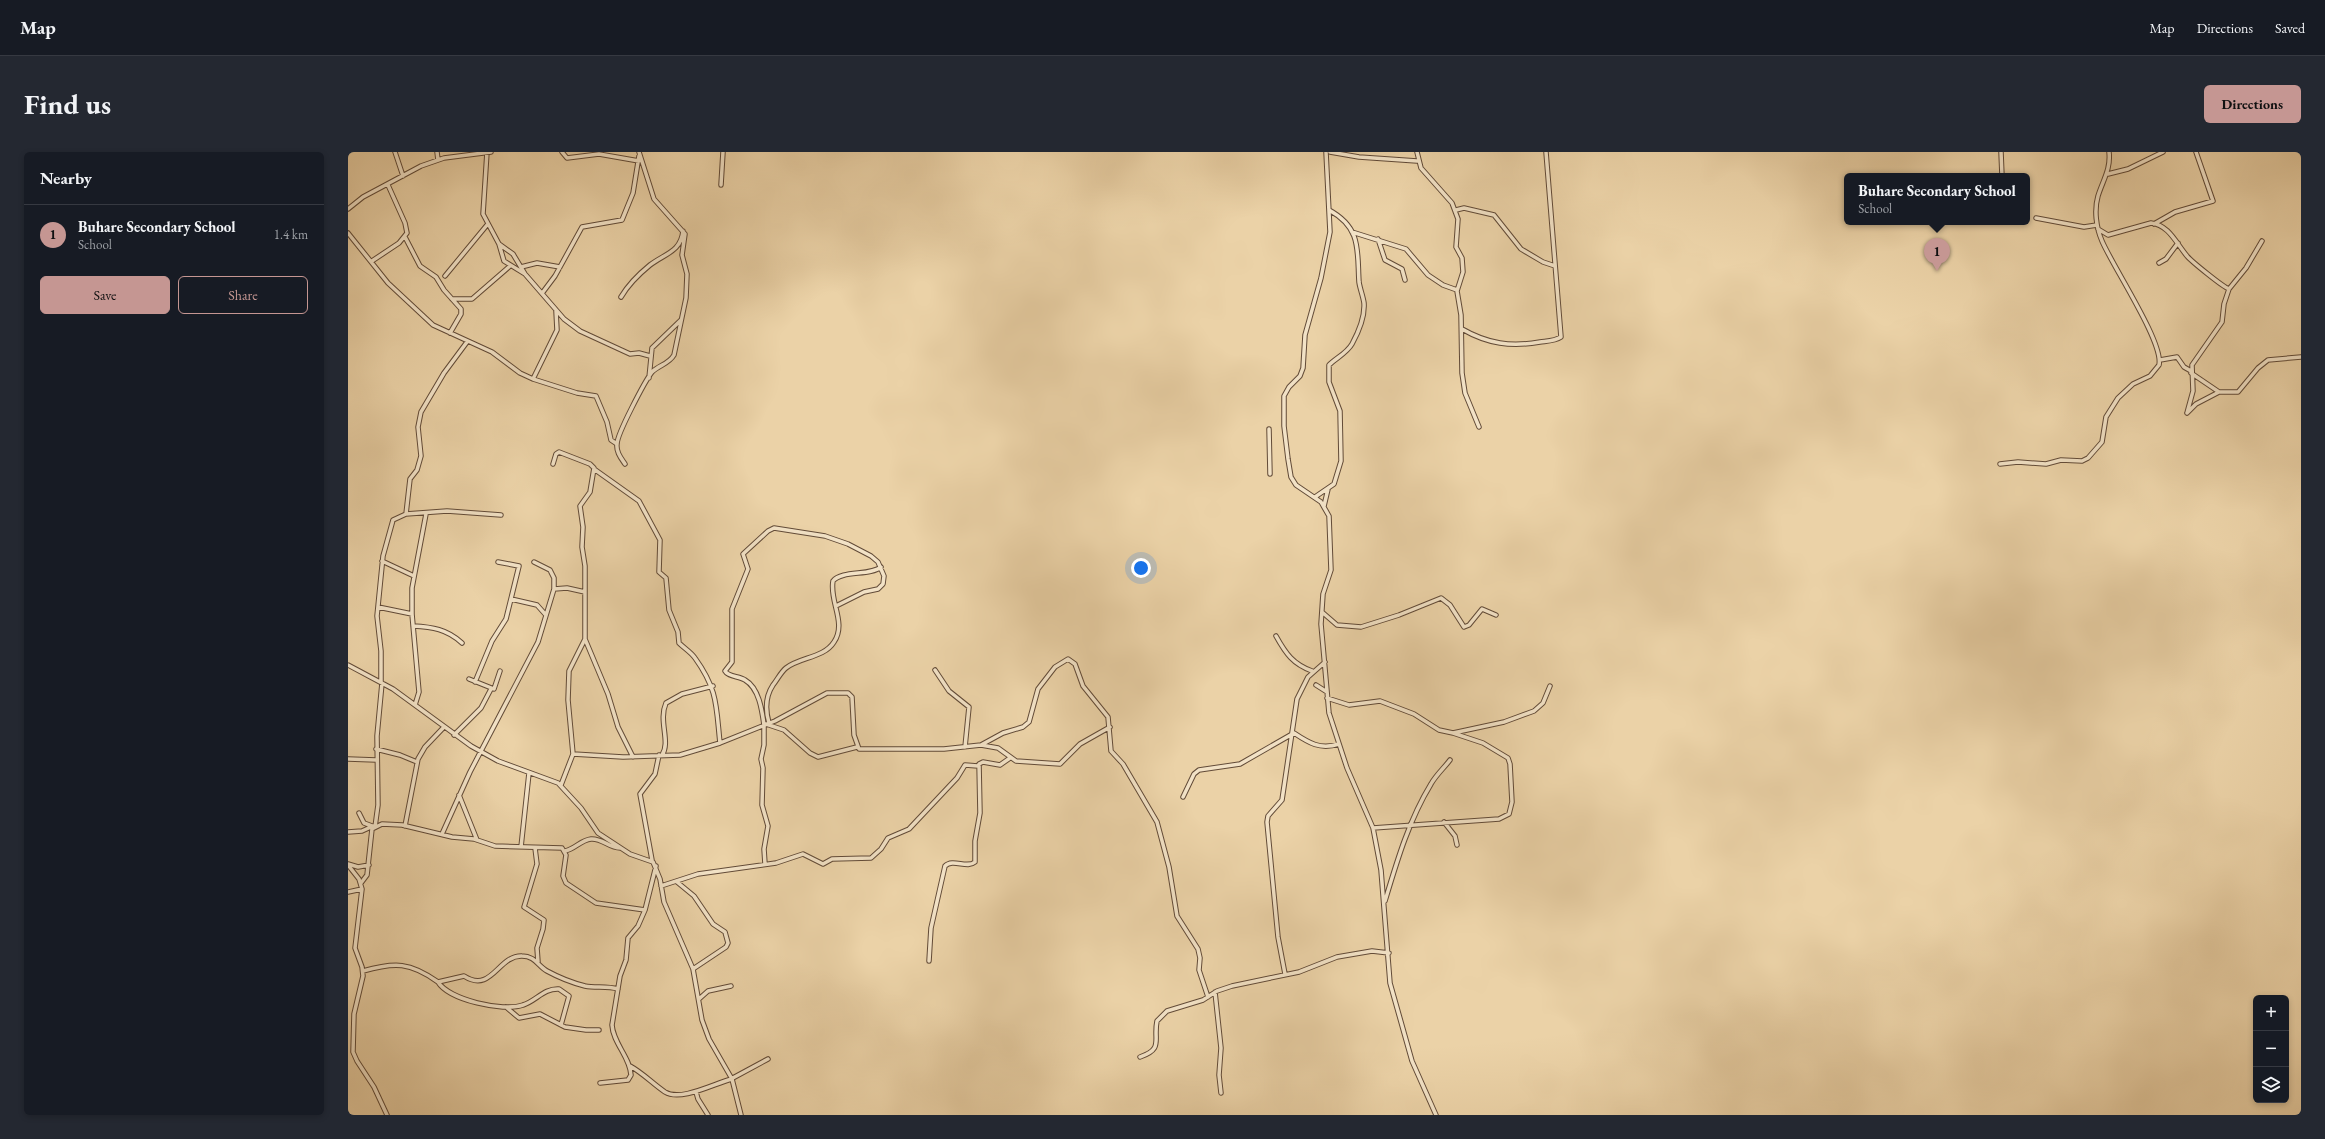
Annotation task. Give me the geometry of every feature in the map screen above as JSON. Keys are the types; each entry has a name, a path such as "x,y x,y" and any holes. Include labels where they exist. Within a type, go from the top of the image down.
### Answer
{"street":[{"path":"395,152 403,176"},
{"path":"437,152 438,160"},
{"path":"487,152 483,214 487,225 499,244 502,256 510,266 525,274"},
{"path":"348,209 362,197 438,160 491,152"},
{"path":"562,152 566,158 598,154 639,161"},
{"path":"721,185 723,152"},
{"path":"1326,152 1330,225 1327,246 1319,285 1308,321 1304,347 1304,368 1300,376 1289,387 1284,396 1284,426 1291,477 1296,485 1315,497 1324,506 1329,516 1331,562 1323,594 1322,612 1327,692 1331,724 1373,828 1381,870 1389,953 1390,983 1412,1061 1436,1115"},
{"path":"1330,152 1359,157 1418,161"},
{"path":"1416,152 1421,168 1456,210 1458,226 1456,247 1462,258 1463,272 1457,290 1462,329 1461,363 1463,384 1479,427"},
{"path":"1462,329 1486,341 1514,346 1559,339 1561,335 1546,152"},
{"path":"2001,152 2002,173"},
{"path":"2000,464 2018,462 2046,464 2061,460 2082,461 2088,458 2102,442 2106,417 2118,398 2133,384 2150,376 2159,365 2160,360 2147,325 2111,262 2098,229 2098,195 2108,174 2110,160 2109,152"},
{"path":"2108,174 2128,169 2163,152"},
{"path":"2098,229 2108,235 2154,224 2175,212 2214,201 2196,152"},
{"path":"543,292 560,266 582,227 622,220 633,193 639,153"},
{"path":"625,464 619,456 617,444 631,408 653,371 671,360 676,349 687,286 687,274 682,255 686,237 683,230 654,199 639,153"},
{"path":"388,185 407,228 405,237 420,266 436,277 451,298 459,306 461,312 450,333"},
{"path":"1456,210 1464,208 1494,215 1521,249 1542,262 1555,266"},
{"path":"1315,497 1334,484 1338,473 1342,439 1339,404 1332,390 1328,370 1331,362 1351,346 1360,325 1364,305 1359,283 1359,252 1352,232 1341,218 1329,210"},
{"path":"2036,218 2084,227 2097,224"},
{"path":"2154,224 2168,231 2194,262 2222,286 2228,289"},
{"path":"446,276 487,225"},
{"path":"620,297 627,286 648,267 678,247 683,230"},
{"path":"1352,232 1406,249 1428,275 1443,285 1457,290"},
{"path":"348,233 388,282 424,319 466,342 492,352 520,373 533,379 572,392 596,396 607,422 611,440 617,444"},
{"path":"372,261 405,237"},
{"path":"1378,239 1385,260 1402,269 1405,280"},
{"path":"2262,241 2246,268 2228,289 2224,304 2222,322 2205,345 2191,372 2193,391 2187,413 2196,404 2219,392 2238,392 2258,368 2268,360 2301,357"},
{"path":"2159,263 2165,261 2178,243"},
{"path":"499,244 513,254 525,274 543,292 556,311 573,327 630,354 638,353 650,356"},
{"path":"521,267 538,263 560,266"},
{"path":"451,298 472,299 510,266"},
{"path":"533,379 557,330 556,311"},
{"path":"649,379 650,356 654,345 682,319"},
{"path":"406,514 410,479 417,470 421,456 418,427 421,412 444,373 466,342"},
{"path":"2160,360 2177,357 2184,367 2219,392"},
{"path":"1268,429 1270,474"},
{"path":"552,464 556,454 559,452 590,464 594,470 639,500 651,521 660,543 658,555 659,572 667,579 669,610 678,632 679,643 694,656 713,686 718,708 720,743"},
{"path":"594,470 590,492 580,506 583,527 582,547 585,566 585,639 608,694 618,727 633,757"},
{"path":"1324,506 1328,489"},
{"path":"361,883 367,874 369,865 371,831 374,826 378,805 376,749 382,682 381,651 376,622 382,561 393,520 406,514 460,511 501,515"},
{"path":"415,705 419,692 412,614 414,576 426,514"},
{"path":"766,724 760,706 749,683 727,674 725,671 732,662 732,608 748,569 744,553 768,531 774,528 825,536 848,544 871,556 881,568 884,581 878,589 864,592 836,606"},
{"path":"382,561 414,576"},
{"path":"475,682 492,642 506,619 519,566 498,562"},
{"path":"442,834 481,751 538,642 545,614 554,589 552,571 534,562"},
{"path":"765,864 764,849 768,826 762,805 763,768 761,758 764,745 766,707 769,691 785,668 817,655 834,642 839,619 833,584 836,578 875,571 881,568"},
{"path":"554,589 567,588 584,592"},
{"path":"1322,612 1338,625 1361,627 1399,615 1441,598 1450,606 1464,627 1469,625 1482,610 1489,610 1496,615"},
{"path":"511,599 536,605 545,614"},
{"path":"378,607 412,614"},
{"path":"413,626 432,626 442,629 462,644"},
{"path":"1276,636 1292,660 1312,671"},
{"path":"561,785 572,754 568,700 569,671 585,639"},
{"path":"981,745 1003,733 1023,727 1030,722 1038,689 1057,666 1068,658 1075,664 1083,686 1108,717 1112,751 1126,769 1159,826 1169,867 1177,916 1198,948 1200,958 1198,970 1208,997"},
{"path":"1285,974 1278,937 1267,828 1268,816 1282,800 1285,769 1294,733 1297,699 1304,683 1312,671 1325,662"},
{"path":"348,665 382,682 454,735 481,751 529,773 561,785 581,808 596,831 630,854 652,860"},
{"path":"935,670 949,691 970,707 965,747"},
{"path":"454,735 481,708 491,689 496,686 500,671"},
{"path":"469,680 491,689"},
{"path":"1316,685 1327,692"},
{"path":"713,686 682,694 666,703 662,719 666,745 660,755 655,774 640,794 652,860 656,866 664,902 693,969 700,1014 709,1040 731,1079 741,1115"},
{"path":"1453,733 1504,722 1534,711 1543,703 1550,686"},
{"path":"572,754 633,757 680,755 720,743 766,724 828,693 848,693 852,699 853,726 857,747"},
{"path":"1328,698 1349,705 1380,701 1414,714 1439,730 1475,739 1508,758 1510,764 1512,810 1502,819 1373,828"},
{"path":"766,724 784,730 810,753 818,757 839,750 857,747 861,749 944,749 981,745 998,748 1016,761 1060,764 1080,744 1110,727"},
{"path":"405,826 417,762 425,747 444,727"},
{"path":"1294,733 1305,741 1322,747 1339,744"},
{"path":"1183,797 1194,774 1199,770 1240,764 1294,733"},
{"path":"376,749 400,755 417,762"},
{"path":"661,886 698,874 783,862 803,854 823,864 832,859 870,858 881,849 888,838 909,829 957,778 965,765 978,766 983,762 1000,765 1010,758"},
{"path":"348,760 376,760"},
{"path":"1384,905 1410,826 1431,783 1450,760"},
{"path":"929,961 932,928 944,866 949,863 970,865 975,862 975,840 980,813 978,766"},
{"path":"521,846 529,773"},
{"path":"459,796 477,840"},
{"path":"359,813 364,823 374,826"},
{"path":"1444,822 1455,836 1457,845"},
{"path":"348,832 362,831 374,826 387,824 477,840 495,846 521,846 535,848 557,847 565,851"},
{"path":"565,851 591,839 600,840 612,847 620,848"},
{"path":"535,848 536,864 524,907 544,920 543,929 537,948 538,962"},
{"path":"565,851 563,876 569,886 598,904 645,910"},
{"path":"348,865 358,867 369,865"},
{"path":"348,865 361,883 362,889 355,942 356,954 363,972 354,1014 353,1052 357,1061 374,1087 387,1115"},
{"path":"600,1084 628,1080 631,1076 630,1066 612,1028 618,989 626,960 628,938 638,926 645,910 656,866"},
{"path":"677,882 694,896 713,924 725,932 727,941 726,947 693,969"},
{"path":"348,892 362,889"},
{"path":"1140,1057 1151,1052 1156,1047 1156,1024 1160,1016 1167,1011 1208,997 1215,992 1244,982 1312,968 1337,957 1372,951 1389,953"},
{"path":"438,982 461,976 474,981 482,980 494,974 506,962 518,956 524,956 538,962 546,971 584,986 618,989"},
{"path":"363,972 387,964 423,972 438,982 452,995 506,1007 521,1006 546,991 559,989 569,996 561,1025"},
{"path":"698,999 708,991 731,986"},
{"path":"1215,992 1221,1048 1219,1075 1221,1093"},
{"path":"506,1007 519,1018 540,1014 561,1025 586,1030 599,1030"},
{"path":"630,1066 668,1093 696,1092 731,1079 768,1059"},
{"path":"696,1092 708,1115"}],"place":[{"name":"Buhare Secondary School","path":"1937,271"}]}
